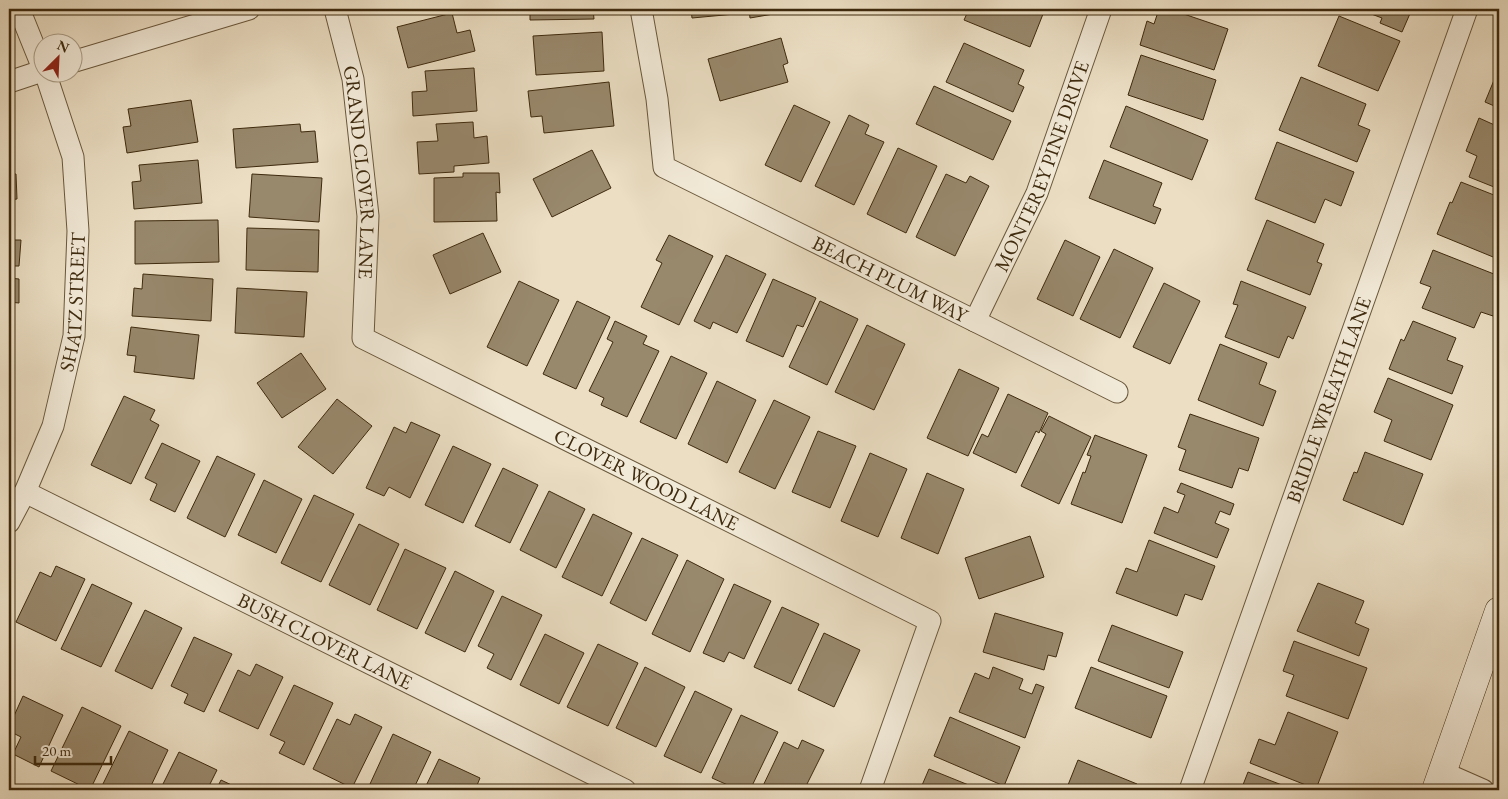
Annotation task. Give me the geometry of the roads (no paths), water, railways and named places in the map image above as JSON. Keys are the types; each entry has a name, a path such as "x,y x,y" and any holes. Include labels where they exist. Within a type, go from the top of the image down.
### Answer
{"main road":[{"path":"1439,781 1499,611"}],"street":[{"path":"19,9 32,41"},
{"path":"82,59 249,9"},
{"name":"GRAND CLOVER LANE","path":"335,9 353,79 368,216 363,338"},
{"name":"BEACH PLUM WAY","path":"641,9 657,99 664,167 1117,392"},
{"name":"MONTEREY PINE DRIVE","path":"975,321 1037,193 1101,9"},
{"name":"BRIDLE WREATH LANE","path":"1190,790 1467,9"},
{"path":"9,82 32,75"},
{"name":"SHATZ STREET","path":"9,522 25,492 53,426 74,336 78,231 73,157 47,82"},
{"name":"CLOVER WOOD LANE","path":"363,338 930,621 870,790"},
{"name":"BUSH CLOVER LANE","path":"25,492 624,790"},
{"path":"1439,781 1483,790"}]}
